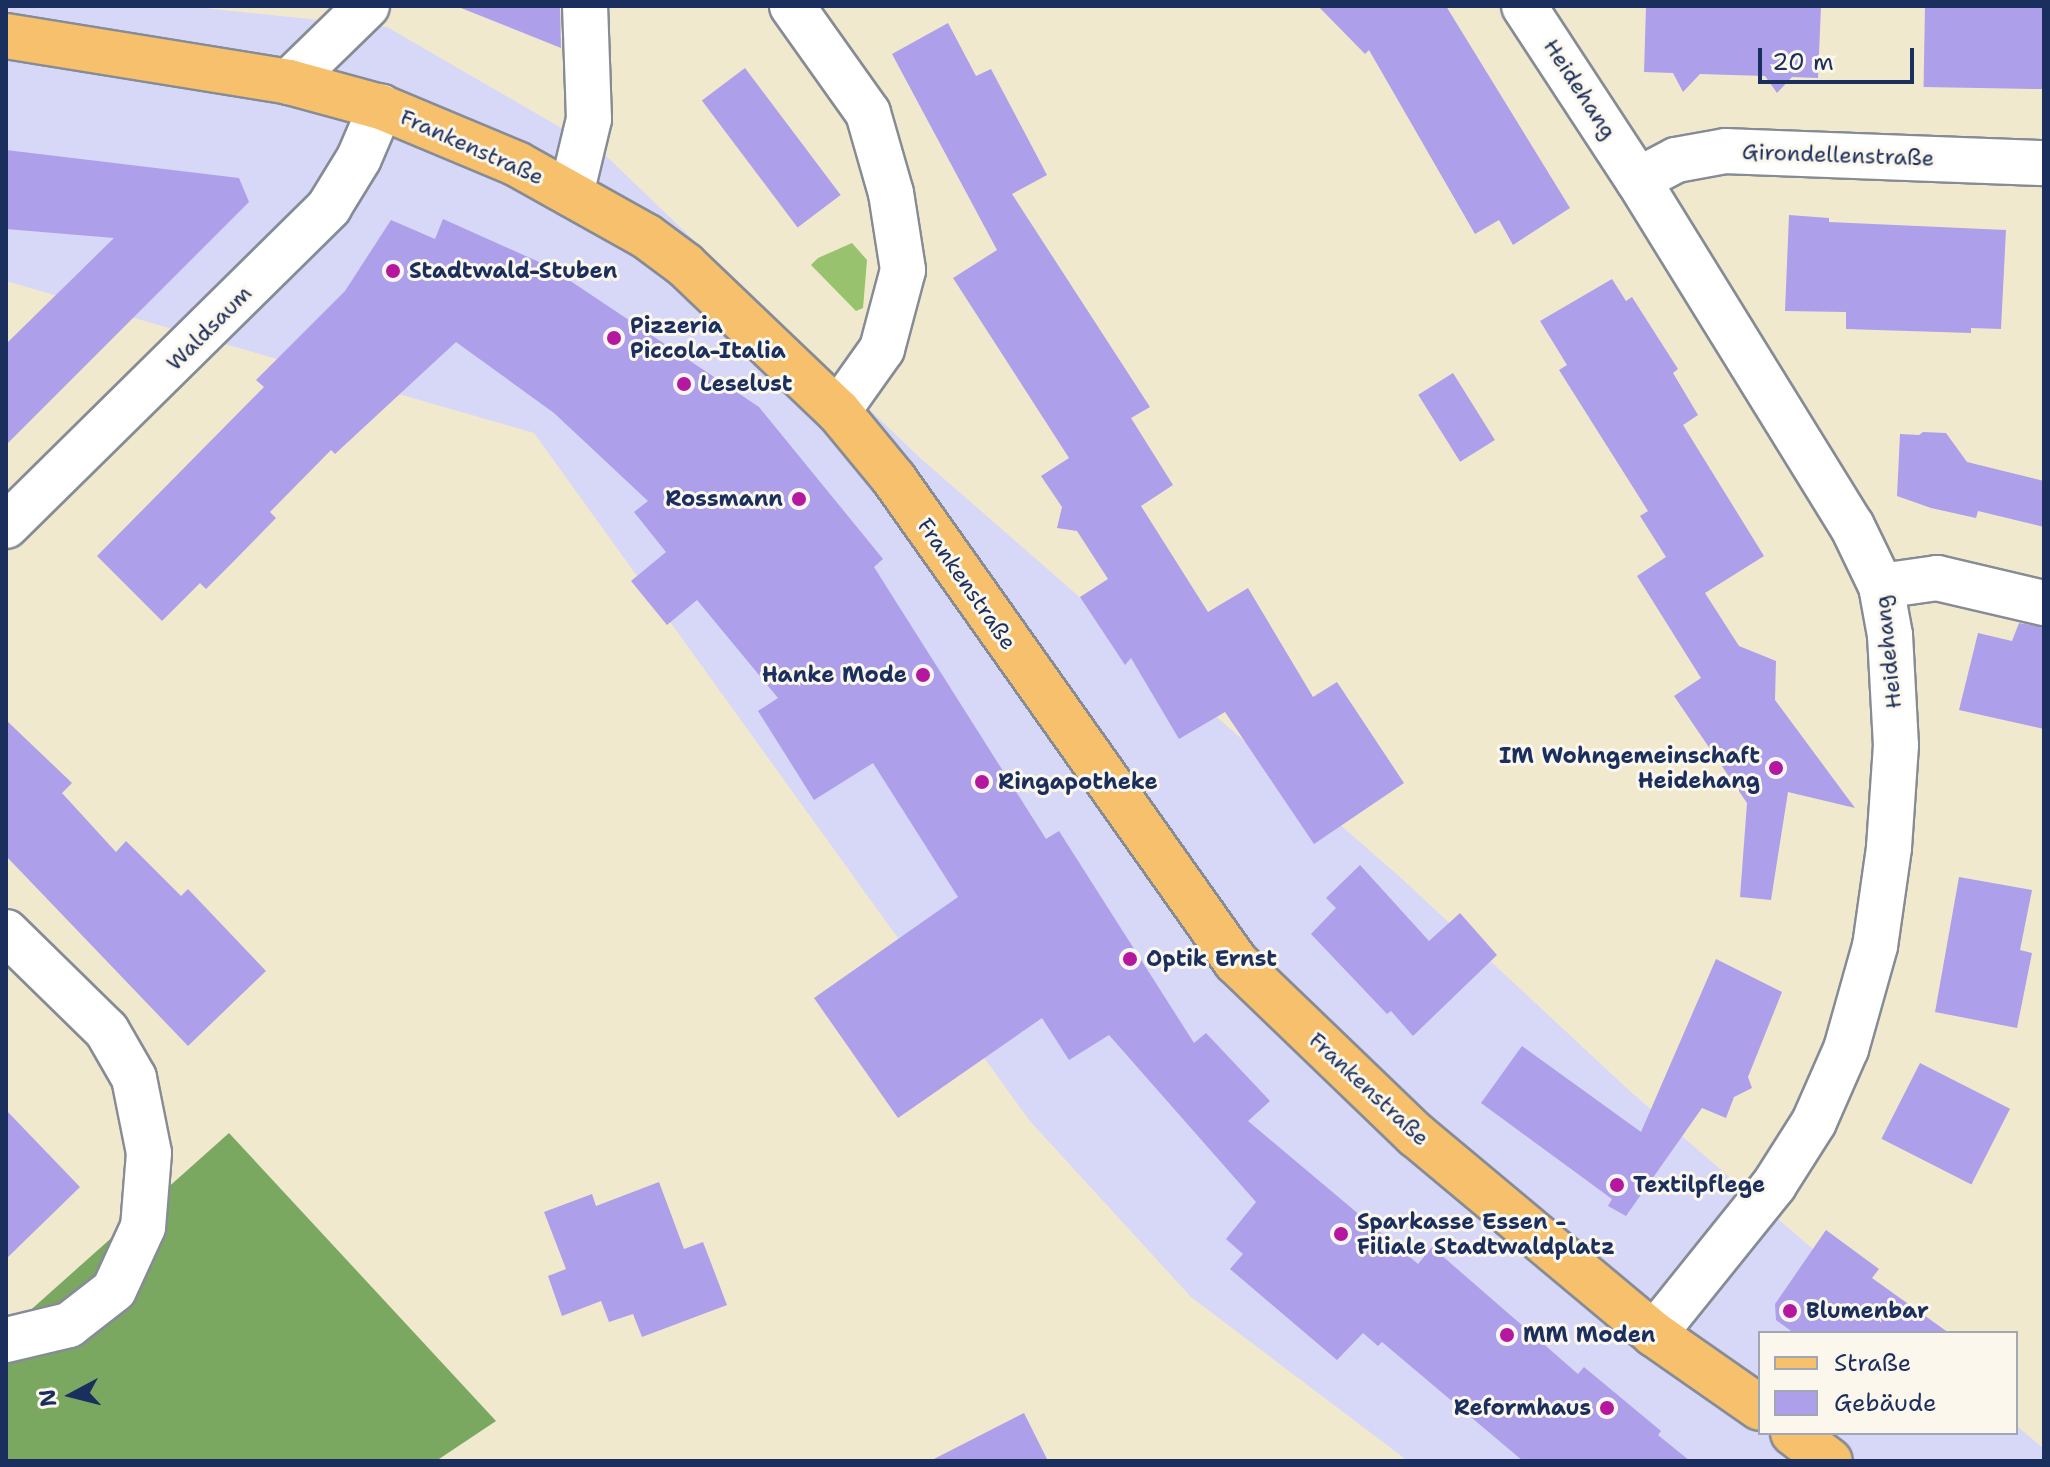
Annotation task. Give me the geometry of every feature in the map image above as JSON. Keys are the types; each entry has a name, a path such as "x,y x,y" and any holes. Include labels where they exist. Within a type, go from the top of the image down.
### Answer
{"main road":[{"name":"Frankenstraße","path":"6,36 289,82 381,107 474,144 571,194 646,236 685,265 838,411 894,479 1236,962 1416,1135 1654,1334 1758,1407"},
{"path":"1796,1435 1830,1461"}],"street":[{"path":"289,82 367,6"},
{"path":"571,194 589,119 585,6"},
{"path":"792,6 868,113 891,193 903,270 882,349 838,411"},
{"name":"Heidehang","path":"1524,6 1638,180 1852,526 1881,586 1890,635 1896,745 1889,848 1875,946 1846,1049 1814,1122 1774,1185 1654,1334"},
{"name":"Waldsaum","path":"6,526 329,207 359,158 381,107"},
{"name":"Girondellenstraße","path":"1638,180 1676,160 1726,151 2044,163"},
{"path":"1881,586 1937,578 2044,603"},
{"path":"6,932 107,1031 134,1078 149,1153 143,1227 114,1290 69,1325 6,1340"}],"shaded area":[{"path":"6,6 185,6 387,27 601,151 918,456 1401,878 1632,1093 1908,1331 1758,1331 1758,1435 2018,1435 2018,1427 2044,1449 2044,1461 1408,1461 1191,1297 1029,1120 534,433 6,281"}],"green space":[{"path":"852,243 867,260 863,308 856,311 811,265 818,258"},
{"path":"229,1133 496,1421 436,1461 6,1461 6,1332"}],"building":[{"path":"560,6 561,48 461,8"},
{"path":"1318,6 1446,6 1570,208 1513,245 1499,220 1475,234 1369,50 1365,54"},
{"path":"1646,6 1821,6 1818,78 1792,77 1777,93 1765,76 1700,74 1683,92 1673,73 1644,72"},
{"path":"1925,6 2044,8 2043,89 1924,87"},
{"path":"948,23 976,76 991,69 1047,175 1012,194 1150,407 1131,418 1173,485 1141,506 1208,612 1248,588 1313,697 1337,682 1404,783 1314,844 1225,712 1179,739 1131,658 1125,665 1080,597 1108,579 1077,531 1057,528 1062,507 1041,476 1069,458 953,278 997,250 892,54"},
{"path":"745,68 841,195 798,227 702,100"},
{"path":"6,150 239,178 249,202 6,445 6,344 114,238 6,229"},
{"path":"1789,215 1829,218 1829,222 2006,230 2001,329 1971,328 1971,333 1846,329 1846,312 1785,311"},
{"path":"443,219 548,266 759,407 883,559 874,567 1046,839 1059,831 1194,1043 1206,1033 1270,1101 1248,1121 1418,1264 1432,1247 1578,1374 1584,1367 1661,1431 1658,1435 1690,1461 1523,1461 1382,1342 1378,1346 1363,1333 1337,1360 1230,1269 1243,1254 1226,1239 1256,1202 1109,1035 1069,1060 1042,1018 898,1118 814,998 958,897 873,763 814,800 758,711 778,698 697,600 667,625 631,581 666,552 634,512 648,501 554,413 456,342 335,454 331,450 270,512 276,518 233,562 206,589 200,583 162,621 97,556 264,387 256,380 345,291 391,220 435,239"},
{"path":"1612,279 1626,301 1632,297 1678,369 1673,373 1698,415 1683,425 1764,556 1705,593 1739,646 1776,661 1775,700 1855,808 1788,792 1771,900 1740,897 1747,803 1674,696 1701,678 1637,576 1666,557 1640,516 1648,511 1559,370 1567,365 1540,321"},
{"path":"1453,373 1495,440 1460,462 1418,395"},
{"path":"1923,432 1946,433 1967,462 2044,481 2044,527 1978,511 1976,518 1931,508 1897,496 1900,434 1919,435"},
{"path":"2019,623 2044,627 2044,729 1959,710 1978,633 2012,641"},
{"path":"6,720 72,783 62,793 116,852 126,841 181,896 188,889 266,971 188,1046 6,856"},
{"path":"1360,865 1429,941 1460,913 1497,955 1413,1036 1391,1011 1387,1014 1311,934 1336,908 1326,898"},
{"path":"1959,877 2032,890 2020,950 2032,953 2017,1028 1935,1012"},
{"path":"1716,959 1782,992 1748,1077 1752,1088 1734,1097 1726,1118 1702,1108 1626,1216 1608,1206 1612,1199 1481,1103 1522,1046 1641,1132"},
{"path":"1920,1063 2010,1109 1971,1185 1881,1139"},
{"path":"6,1110 80,1187 6,1259"},
{"path":"659,1182 684,1249 703,1242 727,1305 642,1337 633,1314 609,1322 601,1301 562,1316 548,1276 566,1269 544,1212 592,1194 596,1206"},
{"path":"1826,1230 1879,1269 1872,1278 1946,1331 1791,1331 1776,1320 1775,1304"},
{"path":"1024,1413 1048,1461 930,1461"}],"place":[{"name":"Stadtwald-Stuben","path":"393,271"},
{"name":"Pizzeria Piccola-Italia","path":"614,338"},
{"name":"Leselust","path":"684,384"},
{"name":"Rossmann","path":"799,499"},
{"name":"Hanke Mode","path":"923,675"},
{"name":"IM Wohngemeinschaft Heidehang","path":"1776,768"},
{"name":"Ringapotheke","path":"982,782"},
{"name":"Optik Ernst","path":"1130,959"},
{"name":"Textilpflege","path":"1617,1185"},
{"name":"Sparkasse Essen - Filiale Stadtwaldplatz","path":"1341,1234"},
{"name":"Blumenbar","path":"1790,1311"},
{"name":"MM Moden","path":"1507,1335"},
{"name":"Reformhaus","path":"1607,1408"}]}
